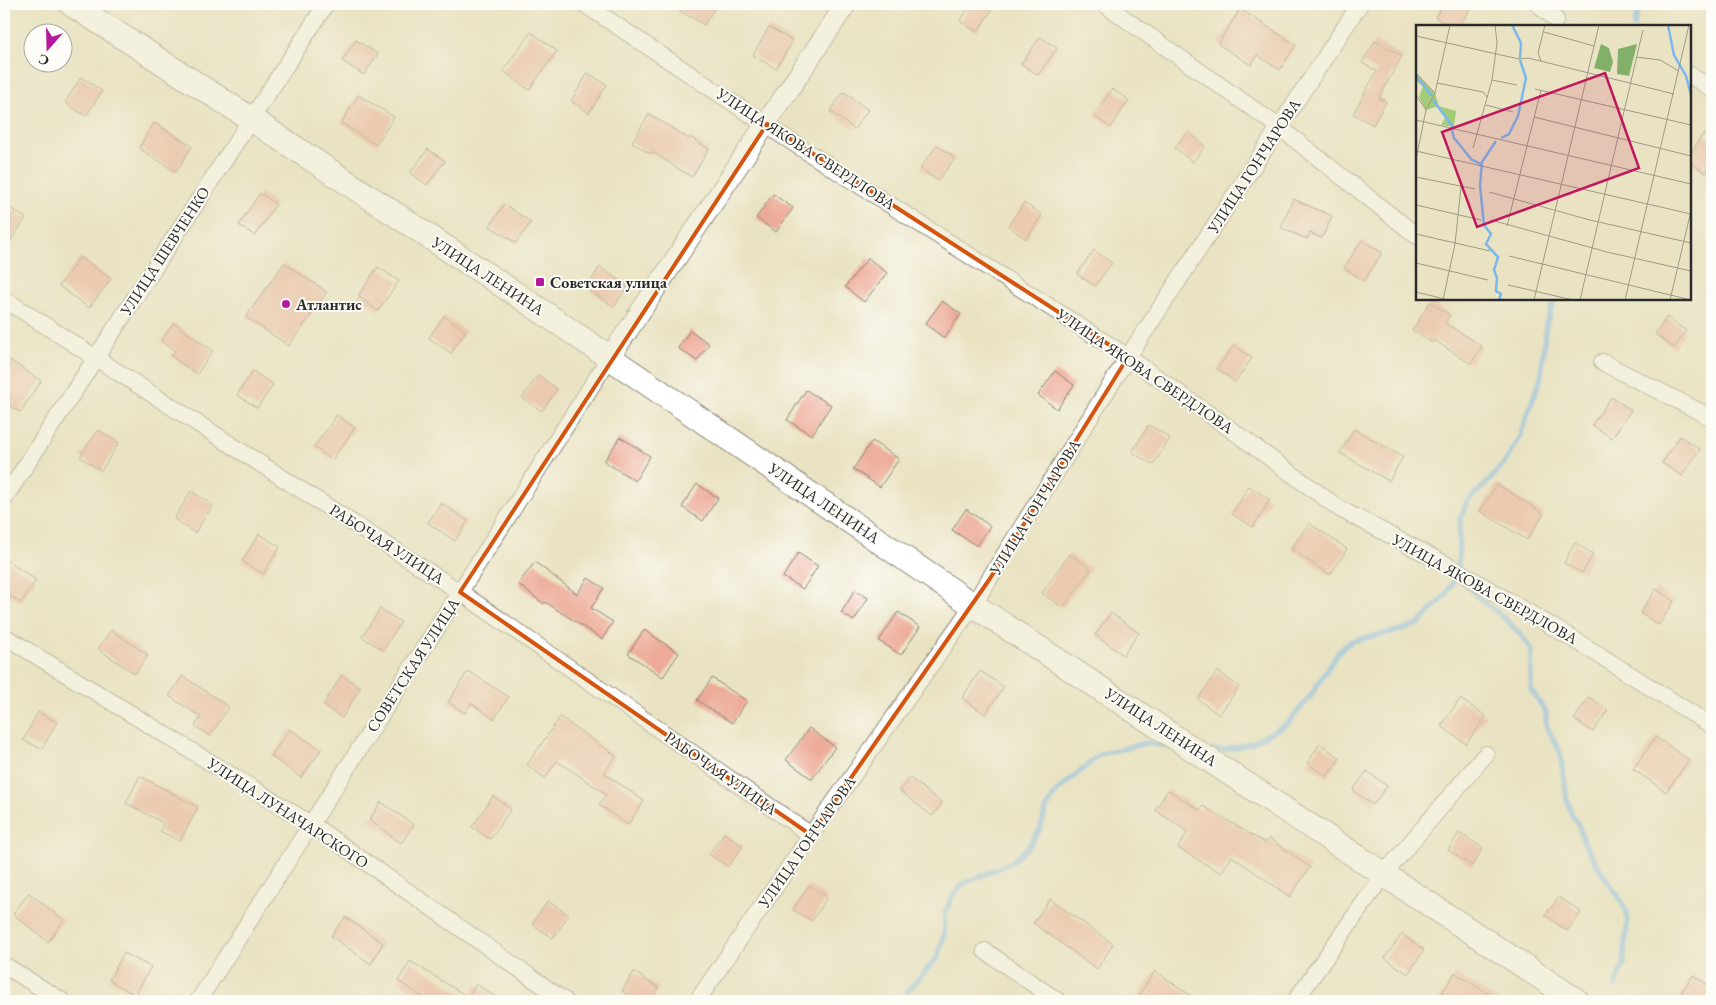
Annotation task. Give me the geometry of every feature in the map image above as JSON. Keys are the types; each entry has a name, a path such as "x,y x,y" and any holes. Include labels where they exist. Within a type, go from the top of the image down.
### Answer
{"main road":[{"name":"УЛИЦА ЛЕНИНА","path":"71,4 250,119 610,358 973,605 1577,1001"}],"street":[{"name":"УЛИЦА ШЕВЧЕНКО","path":"4,499 326,4"},
{"name":"УЛИЦА ЯКОВА СВЕРДЛОВА","path":"584,4 800,147 1128,357 1340,509 1451,567 1575,640 1712,726"},
{"name":"СОВЕТСКАЯ УЛИЦА","path":"198,1001 610,358 846,4"},
{"path":"1104,4 1279,127 1416,235"},
{"name":"УЛИЦА ГОНЧАРОВА","path":"697,1001 973,605 1128,357 1360,4"},
{"path":"1538,4 1556,20"},
{"path":"1691,76 1712,89"},
{"name":"РАБОЧАЯ УЛИЦА","path":"4,298 460,592 811,835"},
{"path":"1602,362 1712,418"},
{"name":"УЛИЦА ЛУНАЧАРСКОГО","path":"4,636 311,824 565,1001"},
{"path":"1295,1001 1384,874 1486,754"},
{"path":"985,951 1058,1001"},
{"path":"4,964 62,1001"}],"highlighted area":[{"path":"767,124 1128,357 989,580 811,835 460,592"}],"building":[{"path":"668,4 717,4 704,25"},
{"path":"971,4 996,4 977,32 960,21"},
{"path":"1444,4 1474,4 1460,25 1447,25 1435,17"},
{"path":"1240,9 1296,45 1280,70 1257,55 1251,65 1218,44"},
{"path":"769,27 793,41 776,69 753,55"},
{"path":"531,32 557,51 529,90 503,71"},
{"path":"1040,37 1057,48 1038,75 1021,64"},
{"path":"356,40 378,54 364,75 342,61"},
{"path":"1375,41 1402,56 1379,98 1386,102 1373,125 1353,114 1377,71 1362,63"},
{"path":"588,73 607,85 589,113 571,101"},
{"path":"81,77 102,91 86,116 65,103"},
{"path":"1112,89 1129,100 1111,128 1094,116"},
{"path":"844,92 868,110 854,129 830,111"},
{"path":"358,95 394,117 376,145 341,123"},
{"path":"649,114 709,149 692,177 632,142"},
{"path":"154,123 192,146 176,172 139,148"},
{"path":"1188,132 1205,146 1193,162 1175,148"},
{"path":"1703,134 1712,141 1712,164 1706,173 1691,163 1691,152"},
{"path":"937,145 955,158 938,181 920,168"},
{"path":"428,149 445,161 427,185 410,173"},
{"path":"260,193 276,204 255,236 239,225"},
{"path":"773,194 793,208 776,232 756,218"},
{"path":"1293,199 1332,216 1322,238 1310,233 1307,239 1281,228"},
{"path":"1024,203 1042,215 1026,239 1008,226"},
{"path":"4,204 26,218 4,251"},
{"path":"504,204 531,222 516,243 490,226"},
{"path":"1362,240 1382,253 1364,281 1344,268"},
{"path":"1094,250 1112,263 1095,286 1077,274"},
{"path":"80,257 111,279 89,308 59,286"},
{"path":"868,258 887,273 864,302 845,287"},
{"name":"Атлантис","path":"284,263 327,292 289,346 246,317"},
{"path":"378,267 399,281 378,311 358,296"},
{"path":"600,267 628,286 614,307 586,288"},
{"path":"942,301 961,314 944,338 925,324"},
{"path":"1430,302 1450,315 1445,323 1482,346 1471,364 1434,340 1432,343 1412,330"},
{"path":"444,316 466,331 451,353 429,338"},
{"path":"1667,317 1686,331 1674,348 1655,334"},
{"path":"174,323 213,351 197,374 171,356 175,351 161,341"},
{"path":"690,330 709,344 697,361 678,348"},
{"path":"1234,345 1252,358 1235,382 1217,369"},
{"path":"4,356 41,381 20,412 4,402"},
{"path":"253,371 273,385 257,408 237,395"},
{"path":"1055,371 1074,385 1057,409 1038,395"},
{"path":"538,375 557,389 542,411 522,398"},
{"path":"806,390 831,405 812,435 787,420"},
{"path":"1611,397 1631,410 1612,438 1592,425"},
{"path":"337,415 355,428 332,460 314,447"},
{"path":"1149,425 1170,438 1153,465 1132,452"},
{"path":"1354,429 1403,457 1389,481 1340,453"},
{"path":"98,430 119,443 101,471 80,457"},
{"path":"1680,436 1700,449 1682,476 1662,463"},
{"path":"620,437 650,456 635,481 604,461"},
{"path":"872,441 899,459 880,487 853,469"},
{"path":"697,484 718,498 703,521 682,507"},
{"path":"1497,484 1544,514 1527,540 1480,511"},
{"path":"1249,486 1270,500 1253,527 1232,514"},
{"path":"191,491 213,505 195,533 174,519"},
{"path":"441,503 468,521 455,541 428,523"},
{"path":"966,509 990,526 977,546 952,530"},
{"path":"1309,523 1347,549 1330,575 1291,549"},
{"path":"259,534 280,547 263,574 242,561"},
{"path":"1575,543 1593,554 1582,573 1564,563"},
{"path":"798,553 818,566 803,589 783,577"},
{"path":"1069,554 1091,569 1063,608 1042,593"},
{"path":"4,559 36,580 21,603 4,592"},
{"path":"535,562 577,594 588,578 604,588 591,608 613,622 602,639 545,602 544,604 518,584"},
{"path":"1656,589 1674,601 1659,625 1640,613"},
{"path":"855,590 868,598 854,621 841,613"},
{"path":"380,609 401,622 383,650 362,637"},
{"path":"898,612 920,627 901,655 879,641"},
{"path":"1111,613 1139,633 1123,655 1095,635"},
{"path":"111,630 148,655 135,674 98,649"},
{"path":"644,630 679,653 663,677 628,654"},
{"path":"468,671 509,697 494,719 471,703 465,713 448,702"},
{"path":"980,671 1004,687 985,714 962,698"},
{"path":"1218,671 1239,687 1219,715 1198,699"},
{"path":"342,675 361,687 342,718 323,705"},
{"path":"183,676 229,707 210,736 195,726 201,717 169,696"},
{"path":"712,678 747,701 732,723 697,700"},
{"path":"1589,697 1608,710 1593,732 1574,719"},
{"path":"1460,699 1486,716 1466,744 1441,726"},
{"path":"38,712 57,722 42,749 23,740"},
{"path":"560,717 616,756 604,773 644,801 628,825 599,805 606,794 557,761 545,778 527,765"},
{"path":"809,728 835,747 812,779 786,760"},
{"path":"290,729 321,750 301,778 271,756"},
{"path":"1656,737 1689,760 1666,792 1633,769"},
{"path":"1320,744 1340,758 1327,777 1307,763"},
{"path":"1367,771 1387,786 1373,805 1353,790"},
{"path":"140,776 198,807 180,841 160,831 164,823 126,803"},
{"path":"910,778 942,803 932,816 900,791"},
{"path":"1168,790 1200,810 1203,806 1265,843 1269,838 1310,867 1290,897 1232,856 1221,873 1178,848 1188,832 1155,810"},
{"path":"493,796 511,809 490,839 472,827"},
{"path":"381,802 414,825 401,843 369,820"},
{"path":"724,833 743,846 728,867 709,854"},
{"path":"1459,833 1483,848 1472,866 1448,850"},
{"path":"809,885 827,897 812,921 793,910"},
{"path":"29,893 64,920 48,942 13,914"},
{"path":"1559,897 1581,912 1567,931 1545,915"},
{"path":"1050,899 1113,944 1097,969 1033,923"},
{"path":"548,901 569,915 553,938 532,924"},
{"path":"345,917 383,943 371,964 331,936"},
{"path":"1402,934 1424,950 1408,974 1385,958"},
{"path":"124,953 151,967 135,995 109,980"},
{"path":"410,961 468,997 476,984 502,1001 429,1001 398,981"},
{"path":"1155,971 1199,1001 1148,1001 1139,995"},
{"path":"634,972 659,988 650,1001 639,1001 622,991"},
{"path":"1455,973 1500,1001 1437,1001"},
{"path":"1693,975 1712,988 1712,1001 1676,1001"}],"waterway":[{"path":"1634,25 1640,4"},
{"path":"1211,751 1225,750 1252,743 1287,724 1310,697 1338,652 1352,641 1419,624 1446,595 1458,572 1460,519 1468,500 1485,485 1506,461 1519,438 1541,377 1546,324 1555,300"},
{"path":"1464,581 1482,601 1502,616 1531,648 1531,690 1546,712 1546,725 1560,752 1571,813 1580,829 1584,843 1627,912 1624,965 1616,986"},
{"path":"902,1001 906,993 938,957 944,935 945,913 952,897 963,884 1012,862 1028,847 1040,829 1046,809 1056,792 1099,755 1145,743 1174,747"}],"place":[{"name":"Советская улица","path":"540,282"},
{"name":"Атлантис","path":"286,304"}]}
